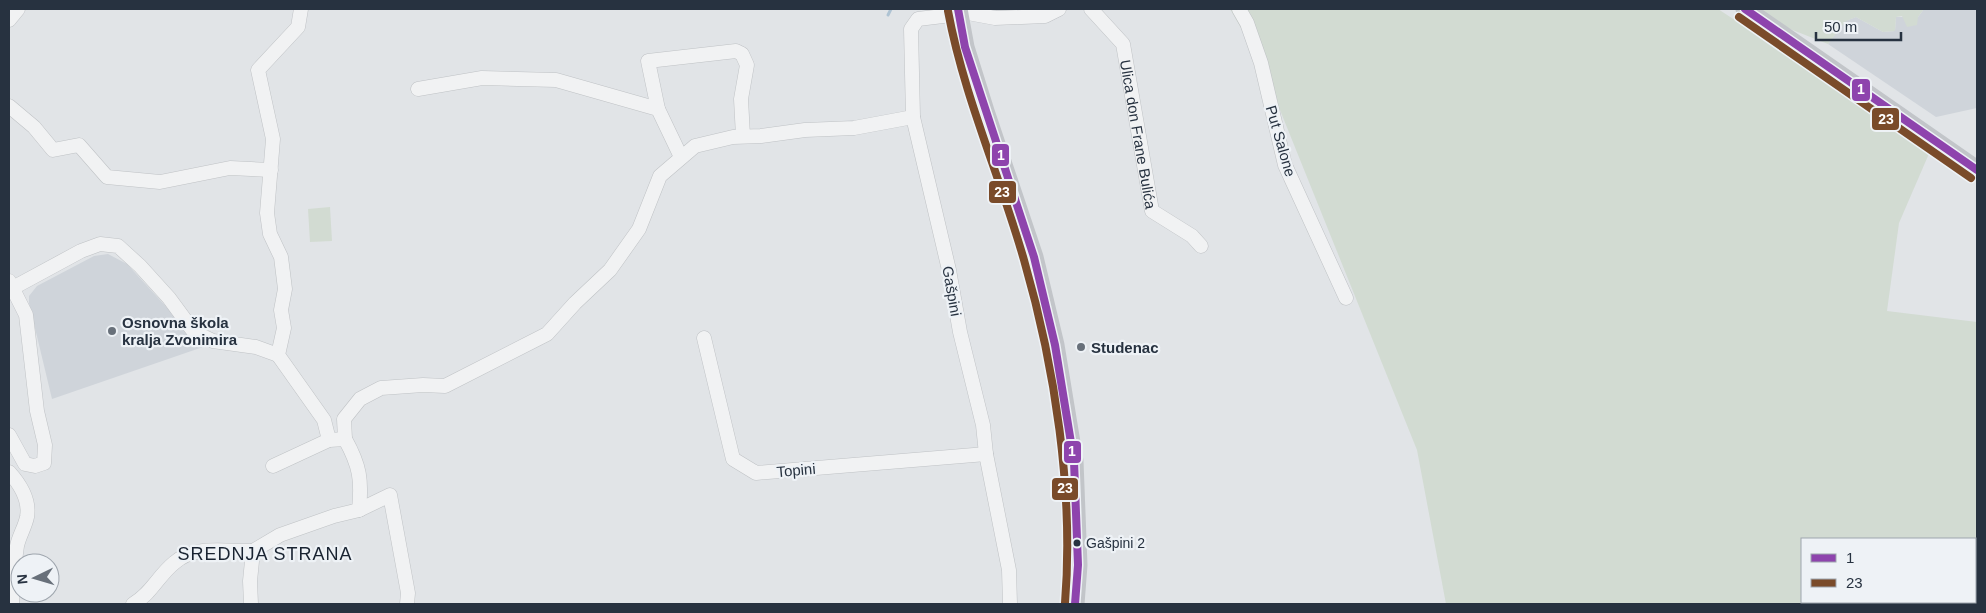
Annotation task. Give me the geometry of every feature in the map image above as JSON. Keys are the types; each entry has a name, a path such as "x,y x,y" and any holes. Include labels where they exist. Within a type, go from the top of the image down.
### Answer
{"street":[{"path":"9,20 18,9"},
{"path":"278,355 284,328 280,310 285,289 281,257 270,234 267,214 272,139 258,70 298,27 301,9"},
{"path":"1060,9 1045,16 995,18 958,11 965,47 1034,257 1055,346 1074,461 1078,566 1075,604"},
{"name":"Ulica don Frane Bulića","path":"1091,9 1123,44 1152,211 1192,236 1201,246"},
{"name":"Put Salone","path":"1239,9 1247,23 1261,63 1285,165 1346,298"},
{"path":"1744,9 1977,170"},
{"name":"Gašpini","path":"958,11 918,19 912,29 913,117 949,270 960,332 983,426 986,454 1009,570 1010,604"},
{"path":"681,157 658,109 648,61 736,51 742,54 747,65 742,99 743,136"},
{"path":"418,88 482,78 556,80 658,109"},
{"path":"9,106 34,127 53,150 79,145 107,177 160,182 230,168 271,170"},
{"path":"359,510 362,483 355,456 346,439 344,419 360,399 382,388 445,386 547,334 610,270 639,229 660,176 694,146 733,137 761,136 805,130 854,128 913,117"},
{"path":"9,435 25,464 35,466 44,463 45,445 36,411 26,315 10,286 81,251 100,244 118,246 140,266 194,332 213,340 256,347 278,355 324,420 329,440"},
{"name":"Topini","path":"704,338 734,459 756,473 986,454"},
{"path":"273,466 329,440 346,439"},
{"path":"9,472 16,479 27,503 27,516 16,552 12,604"},
{"path":"133,604 144,598 174,562 190,554 209,550 230,552 253,551 280,535 334,516 359,510 390,495 408,593 407,604"},
{"path":"251,604 250,581 253,551"}],"shaded area":[{"path":"1230,9 1718,9 1931,149 1899,223 1887,311 1977,322 1977,604 1446,604 1417,450 1261,63"},
{"path":"1759,9 1924,9 1918,17 1917,25 1907,27 1902,16 1896,17 1895,31 1883,32 1856,17 1846,21 1828,44 1790,29"},
{"path":"1924,9 1977,9 1977,108 1936,117 1828,44 1845,21 1856,17 1883,32 1895,31 1896,17 1918,17"},
{"path":"330,207 332,241 310,242 308,209"},
{"name":"Osnovna škola kralja Zvonimira","path":"108,254 127,264 203,347 52,399 29,303 29,296 37,286 94,256"}],"waterway":[{"path":"888,15 891,9"}],"transit line":[{"name":"1","path":"958,9 965,47 1034,257 1055,345 1074,461 1078,565 1075,604"},
{"name":"1","path":"1745,9 1977,170"},
{"name":"23","path":"948,11 963,74 1015,229 1045,343 1060,430 1064,474 1067,518 1065,603"},
{"name":"23","path":"1739,17 1971,178"}],"place":[{"name":"Osnovna škola kralja Zvonimira","path":"112,331"},
{"name":"Studenac","path":"1081,347"},
{"name":"Gašpini 2","path":"1077,543"}],"district":[{"name":"SREDNJA STRANA","path":"265,554"}]}
